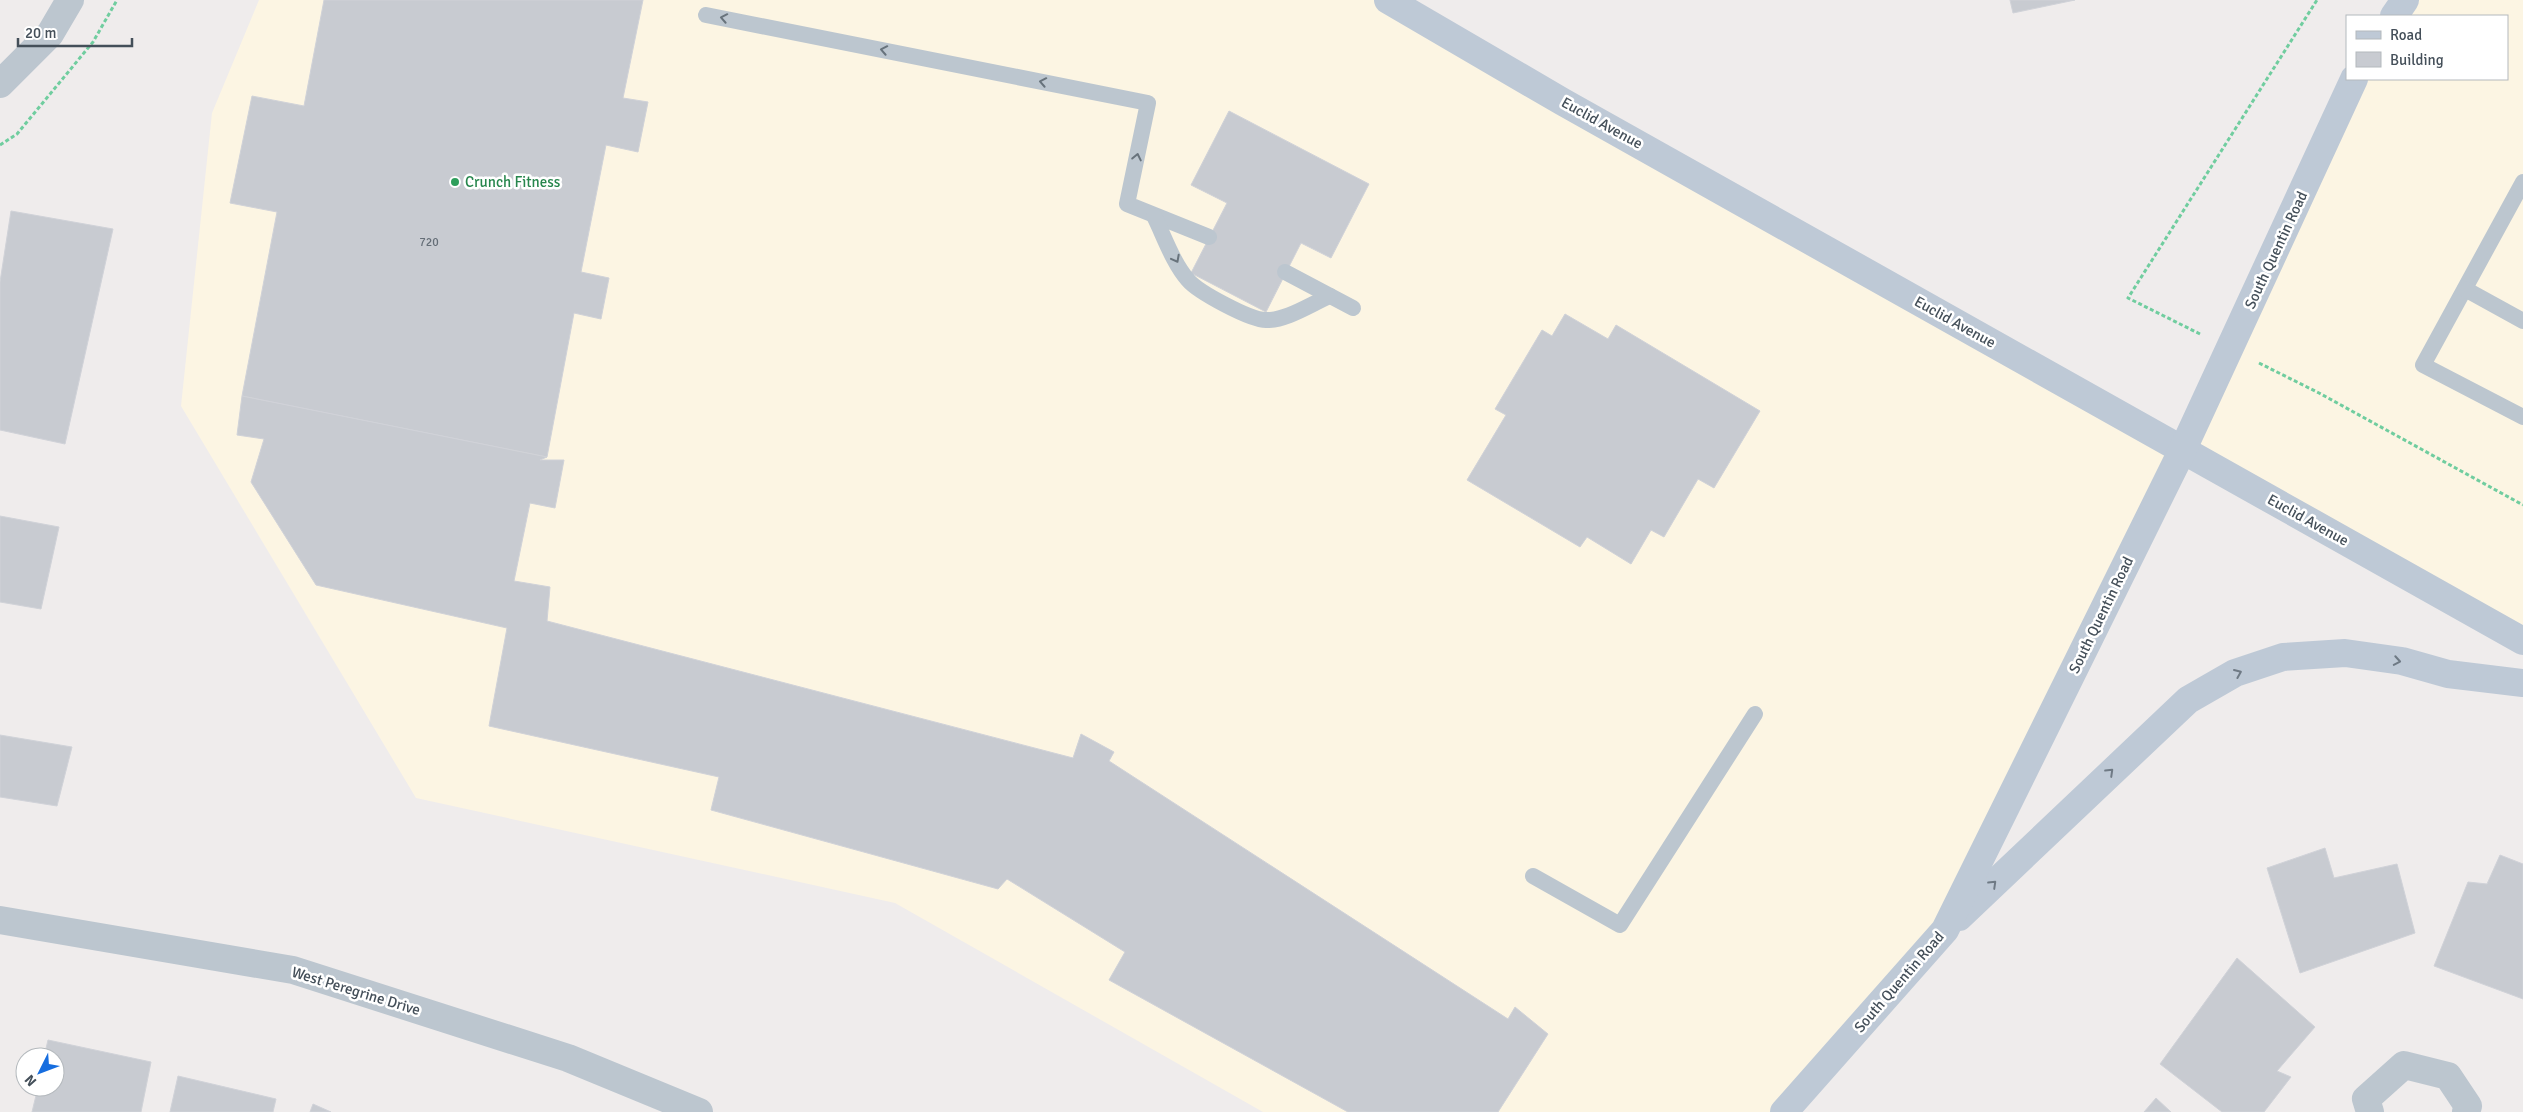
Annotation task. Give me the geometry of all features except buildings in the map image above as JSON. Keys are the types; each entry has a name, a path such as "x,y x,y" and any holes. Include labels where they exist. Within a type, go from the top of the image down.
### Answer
{"main road":[{"name":"Euclid Avenue","path":"1388,0 1528,82 2523,641"},
{"path":"2395,15 2404,0"},
{"name":"South Quentin Road","path":"1784,1112 1945,930 2183,449 2354,80"},
{"path":"1945,930 2188,700 2235,673 2284,657 2345,653 2402,661 2448,674 2523,682"}],"street":[{"path":"0,84 50,34 70,0"},
{"name":"West Peregrine Drive","path":"0,920 293,970 568,1058 699,1112"},
{"path":"2370,1112 2366,1099 2404,1065 2448,1076 2468,1106 2466,1112"}],"lane":[{"path":"706,15 1148,103 1126,204 1209,237"},
{"path":"2523,182 2423,365 2523,417"},
{"path":"1154,216 1176,262 1188,281 1229,307 1265,320 1282,317 1330,296"},
{"path":"1286,272 1353,308"},
{"path":"2465,289 2523,321"},
{"path":"1533,876 1620,925 1755,714"}],"path":[{"path":"0,145 17,134 92,42 117,0"},
{"path":"2128,298 2317,0"},
{"path":"2318,393 2523,505"}],"shaded area":[{"path":"259,0 1387,0 2182,449 2354,80 2508,80 2508,15 2395,15 2405,0 2523,0 2523,641 2183,449 1945,930 1784,1112 1263,1112 895,903 416,798 181,406 212,113"}],"place":[{"name":"Crunch Fitness","path":"455,182"}]}
